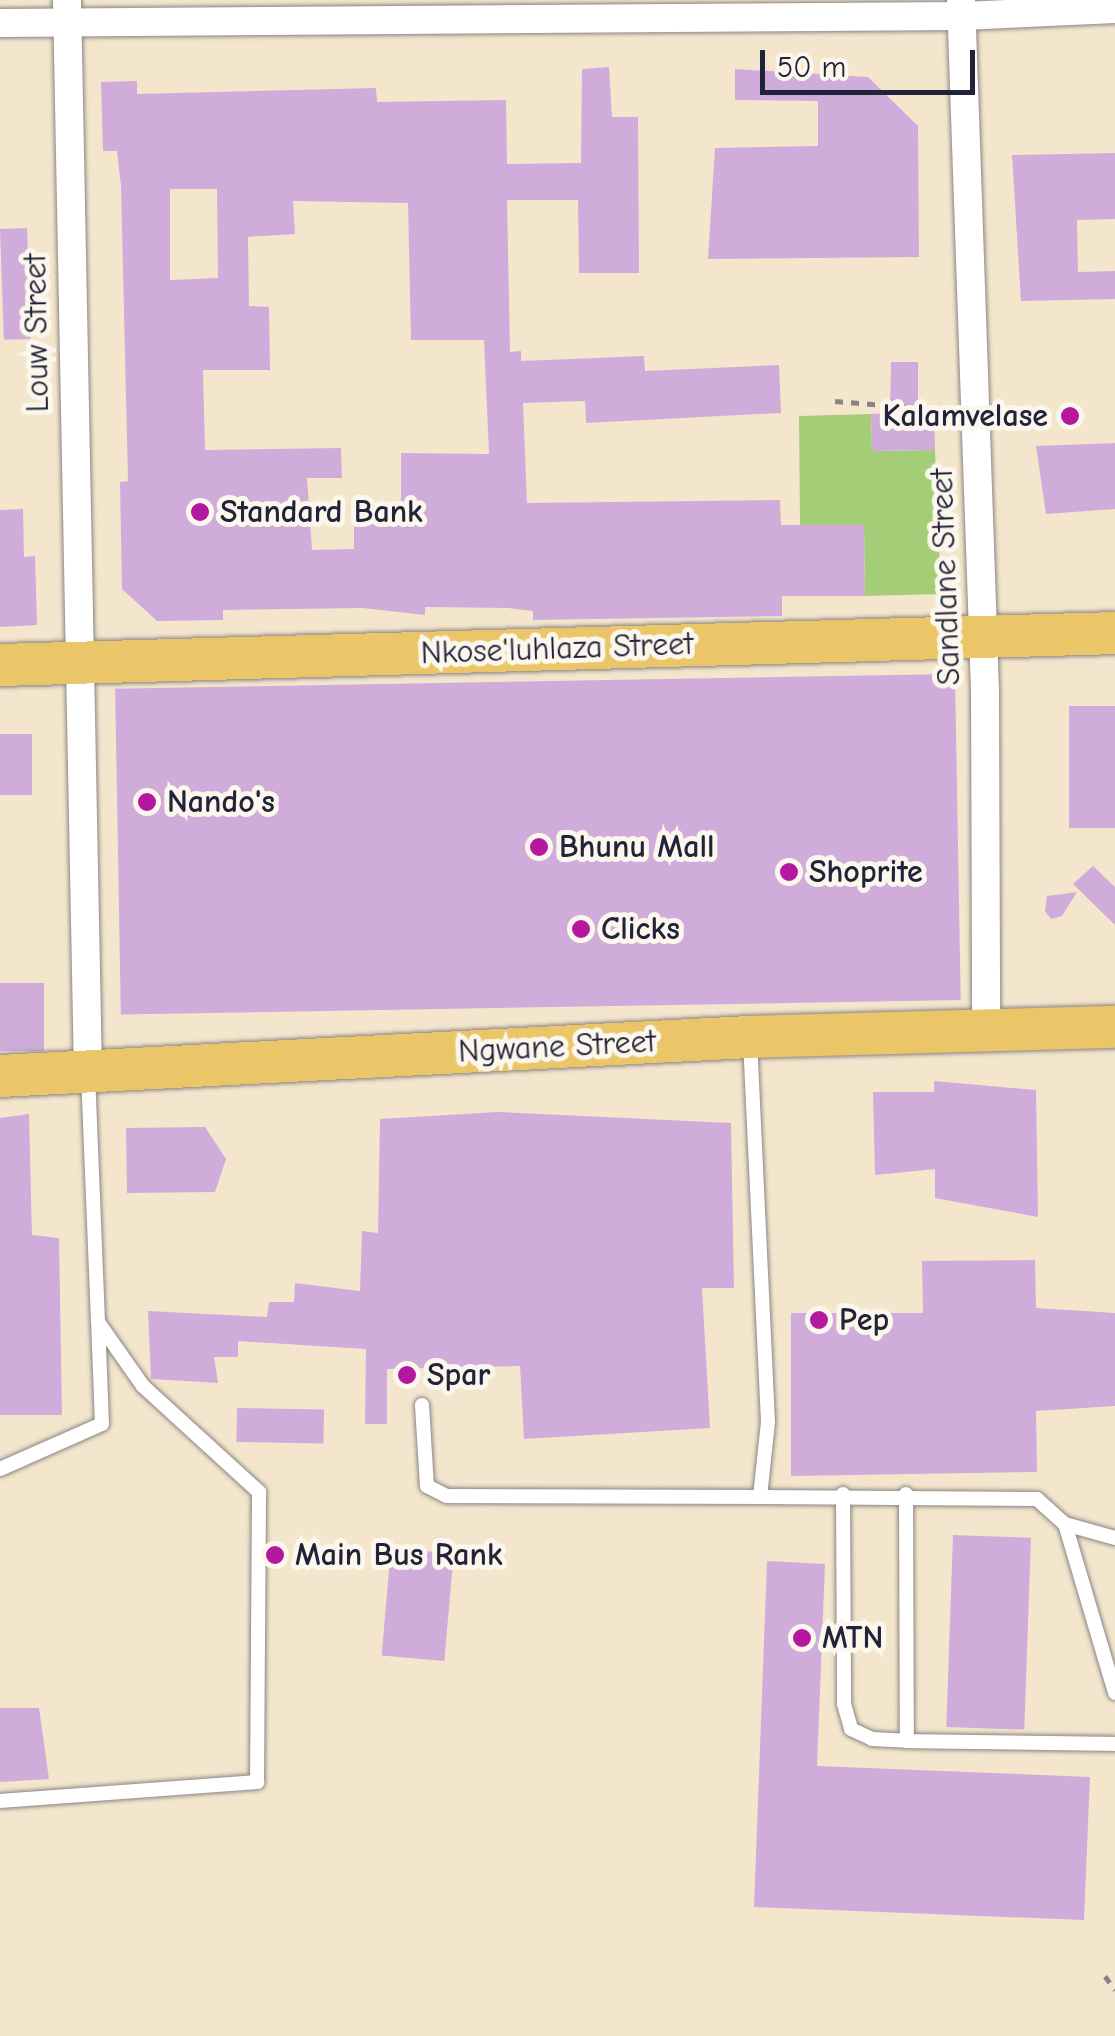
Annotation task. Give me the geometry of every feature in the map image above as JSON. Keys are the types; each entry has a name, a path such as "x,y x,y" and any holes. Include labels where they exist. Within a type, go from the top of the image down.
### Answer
{"main road":[{"name":"Nkose'luhlaza Street","path":"0,666 1115,633"},
{"name":"Ngwane Street","path":"0,1076 750,1037 1115,1028"}],"street":[{"name":"Sandlane Street","path":"961,8 981,636 986,1031"},
{"path":"0,23 67,11 1115,9"},
{"name":"Louw Street","path":"67,11 88,1071"}],"lane":[{"path":"750,1037 768,1422 760,1497"},
{"path":"0,1469 102,1424 88,1071"},
{"path":"0,1800 257,1782 259,1492 143,1386 98,1322"},
{"path":"422,1405 427,1486 448,1496 906,1494 1037,1498 1065,1524 1115,1538"},
{"path":"843,1494 844,1704 851,1729 872,1739 907,1741 1115,1744"},
{"path":"906,1494 907,1741"},
{"path":"1065,1524 1115,1693"}],"path":[{"path":"835,401 974,412"},
{"path":"1105,1976 1115,1990"}],"green space":[{"path":"871,414 872,451 935,450 941,594 865,596 864,525 800,525 799,416"}],"building":[{"path":"609,67 612,117 638,117 639,273 579,273 578,200 507,200 510,352 521,351 521,361 644,356 645,371 779,365 781,413 586,423 585,401 523,403 527,503 780,500 781,525 864,525 865,596 782,596 782,616 533,620 533,611 425,607 425,615 363,608 223,610 223,620 157,621 122,589 120,482 128,481 121,186 117,151 103,151 101,82 137,81 137,94 376,88 377,102 506,100 507,164 581,163 582,69","holes":["170,189 217,189 218,278 170,280","293,201 408,203 411,340 484,340 489,454 401,453 401,506 354,506 354,549 312,550 307,478 342,478 341,448 205,450 203,370 270,370 269,307 249,306 248,237 295,234"]},
{"path":"735,69 868,77 918,126 919,257 708,259 715,148 818,146 818,101 735,100"},
{"path":"1115,153 1115,219 1077,220 1078,272 1115,271 1115,299 1021,301 1012,155"},
{"path":"27,228 31,339 4,340 0,229"},
{"path":"891,362 918,362 918,413 934,412 935,450 872,451 871,414 890,413"},
{"path":"1115,443 1115,509 1046,514 1036,446"},
{"path":"23,509 24,557 35,556 37,625 0,627 0,510"},
{"name":"Bhunu Mall","path":"955,674 961,1000 121,1015 115,689"},
{"path":"1069,706 1115,706 1115,828 1069,828"},
{"path":"0,734 32,734 32,795 0,795"},
{"path":"1093,866 1115,887 1115,925 1073,884"},
{"path":"1077,892 1062,916 1051,919 1045,911 1047,896"},
{"path":"0,983 44,983 44,1051 0,1051"},
{"path":"934,1081 1036,1090 1038,1217 935,1198 935,1169 875,1175 873,1092 934,1092"},
{"path":"498,1112 731,1123 734,1288 702,1288 710,1428 524,1439 520,1366 387,1369 387,1424 365,1424 366,1349 238,1341 238,1357 214,1357 218,1383 151,1379 148,1311 267,1317 269,1302 294,1302 295,1283 360,1291 362,1231 378,1233 380,1119"},
{"path":"29,1114 32,1235 59,1238 62,1415 0,1415 0,1118"},
{"path":"205,1127 226,1159 215,1192 127,1193 126,1128"},
{"path":"1035,1260 1036,1308 1115,1313 1115,1406 1036,1411 1037,1472 791,1476 791,1313 923,1313 922,1261"},
{"path":"237,1408 324,1410 323,1444 236,1442"},
{"path":"953,1535 1031,1538 1024,1730 946,1727"},
{"path":"391,1548 454,1553 444,1661 382,1656"},
{"path":"767,1561 825,1564 817,1766 1090,1777 1084,1920 754,1907"},
{"path":"0,1708 39,1708 49,1779 0,1782"}],"place":[{"name":"Kalamvelase","path":"1070,416"},
{"name":"Standard Bank","path":"200,512"},
{"name":"Nando's","path":"147,802"},
{"name":"Bhunu Mall","path":"539,847"},
{"name":"Shoprite","path":"789,872"},
{"name":"Clicks","path":"581,929"},
{"name":"Pep","path":"819,1320"},
{"name":"Spar","path":"407,1375"},
{"name":"Main Bus Rank","path":"275,1555"},
{"name":"MTN","path":"802,1638"}]}
